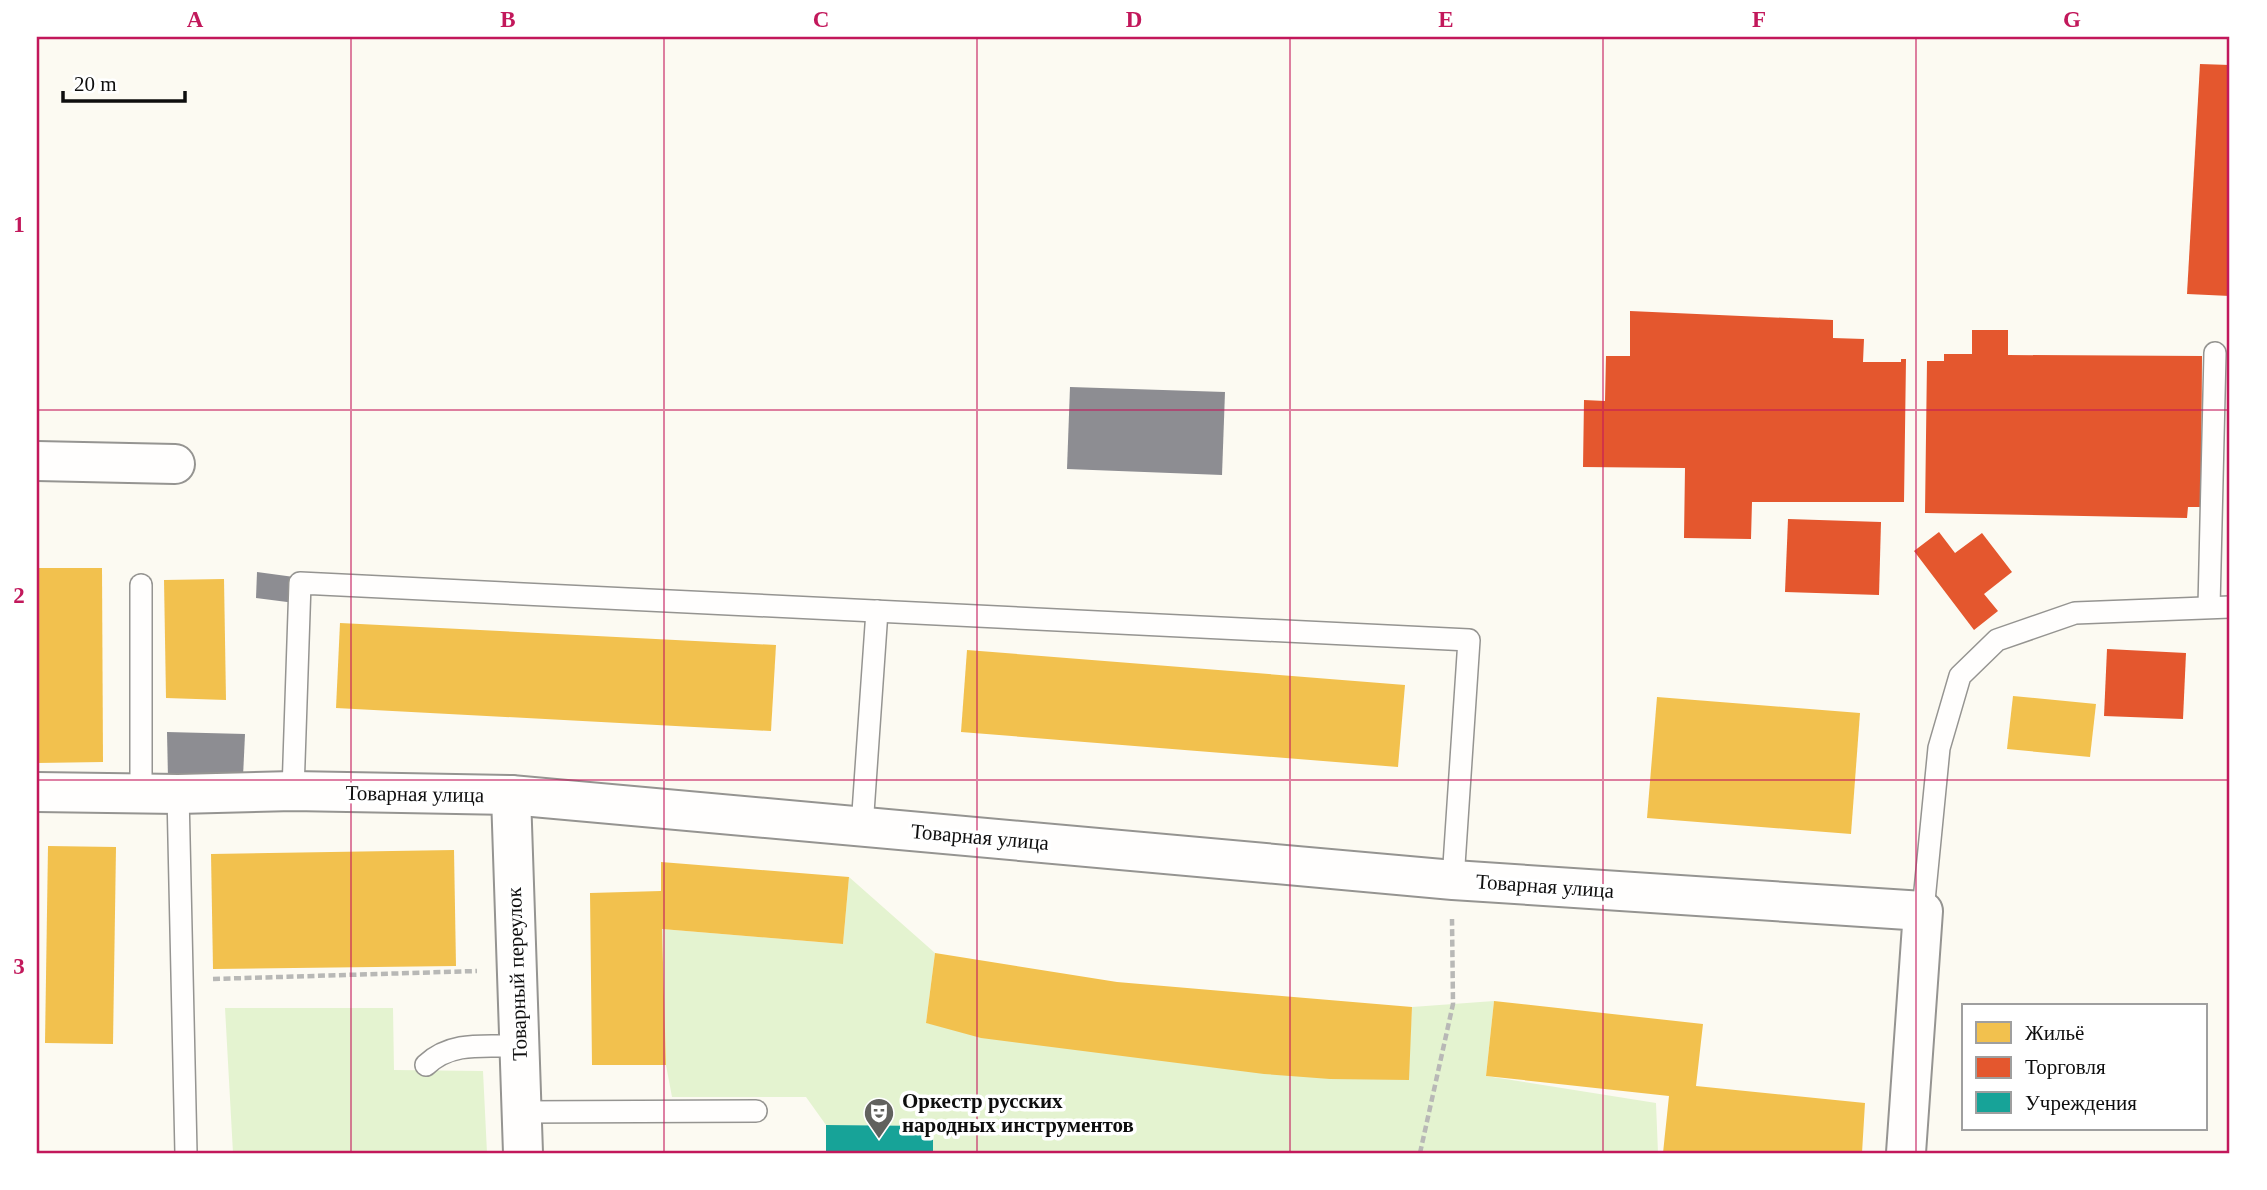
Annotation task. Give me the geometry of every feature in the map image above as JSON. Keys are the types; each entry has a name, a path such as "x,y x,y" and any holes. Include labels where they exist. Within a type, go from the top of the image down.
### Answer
{"street":[{"path":"37,461 175,464"},
{"name":"Товарная улица","path":"37,792 160,794 293,791 511,795 862,827 1452,894 1923,911"},
{"name":"Товарный переулок","path":"511,795 523,1153"},
{"path":"1906,1153 1923,911"}],"lane":[{"path":"1923,911 1939,748 1960,676 1997,640 2075,613 2220,607 2215,353"},
{"path":"293,791 300,583 1469,640 1452,894"},
{"path":"141,585 160,794 182,980 186,1153"},
{"path":"862,827 877,611"},
{"path":"426,1065 438,1054 454,1048 520,1046"},
{"path":"522,1112 756,1111"}],"path":[{"path":"1420,1153 1453,1004 1452,894"},
{"path":"182,980 517,970"}],"green space":[{"path":"849,877 935,953 926,1023 1408,1080 1412,1007 1494,1001 1486,1076 1656,1103 1658,1153 933,1153 933,1126 826,1125 806,1097 672,1097 666,1065 662,929 843,944"},
{"path":"225,1008 393,1008 394,1070 483,1071 487,1153 233,1153"}],"building: Жильё":[{"path":"37,568 102,568 103,762 37,763"},
{"path":"224,579 226,700 166,698 164,580"},
{"path":"340,623 776,645 771,731 336,708"},
{"path":"967,650 1405,685 1398,767 961,732"},
{"path":"2013,696 2096,704 2090,757 2007,749"},
{"path":"1657,697 1860,713 1851,834 1647,818"},
{"path":"48,846 116,847 113,1044 45,1043"},
{"path":"454,850 456,966 213,969 211,854"},
{"path":"661,862 849,877 843,944 662,929 666,1065 592,1065 590,893 661,891"},
{"path":"935,953 1117,982 1412,1007 1409,1080 1330,1079 1264,1074 981,1038 926,1023"},
{"path":"1494,1001 1703,1024 1696,1086 1865,1103 1862,1153 1663,1153 1669,1096 1486,1076"}],"building: Торговля":[{"path":"2200,64 2230,65 2230,296 2187,294"},
{"path":"1630,311 1833,320 1833,338 1864,339 1863,362 1901,362 1901,359 1906,359 1904,502 1752,502 1751,539 1684,538 1685,468 1583,467 1584,400 1605,401 1606,356 1630,356"},
{"path":"1972,330 2008,330 2008,355 2202,356 2201,507 2188,507 2187,518 1925,513 1927,361 1944,361 1944,354 1972,354"},
{"path":"1788,519 1881,522 1879,595 1785,592"},
{"path":"1939,532 1955,553 1982,533 2012,572 1984,594 1998,611 1974,630 1914,551"},
{"path":"2107,649 2186,653 2183,719 2104,716"}],"building: Учреждения":[{"name":"Оркестр русских народных инструментов","path":"826,1125 933,1126 933,1153 826,1153"}],"building: Промзона":[{"path":"1070,387 1225,392 1222,475 1067,469"},
{"path":"257,572 294,577 295,603 256,598"},
{"path":"167,732 245,734 243,777 168,778"}],"place":[{"name":"Оркестр русских народных инструментов","path":"879,1140"}]}
